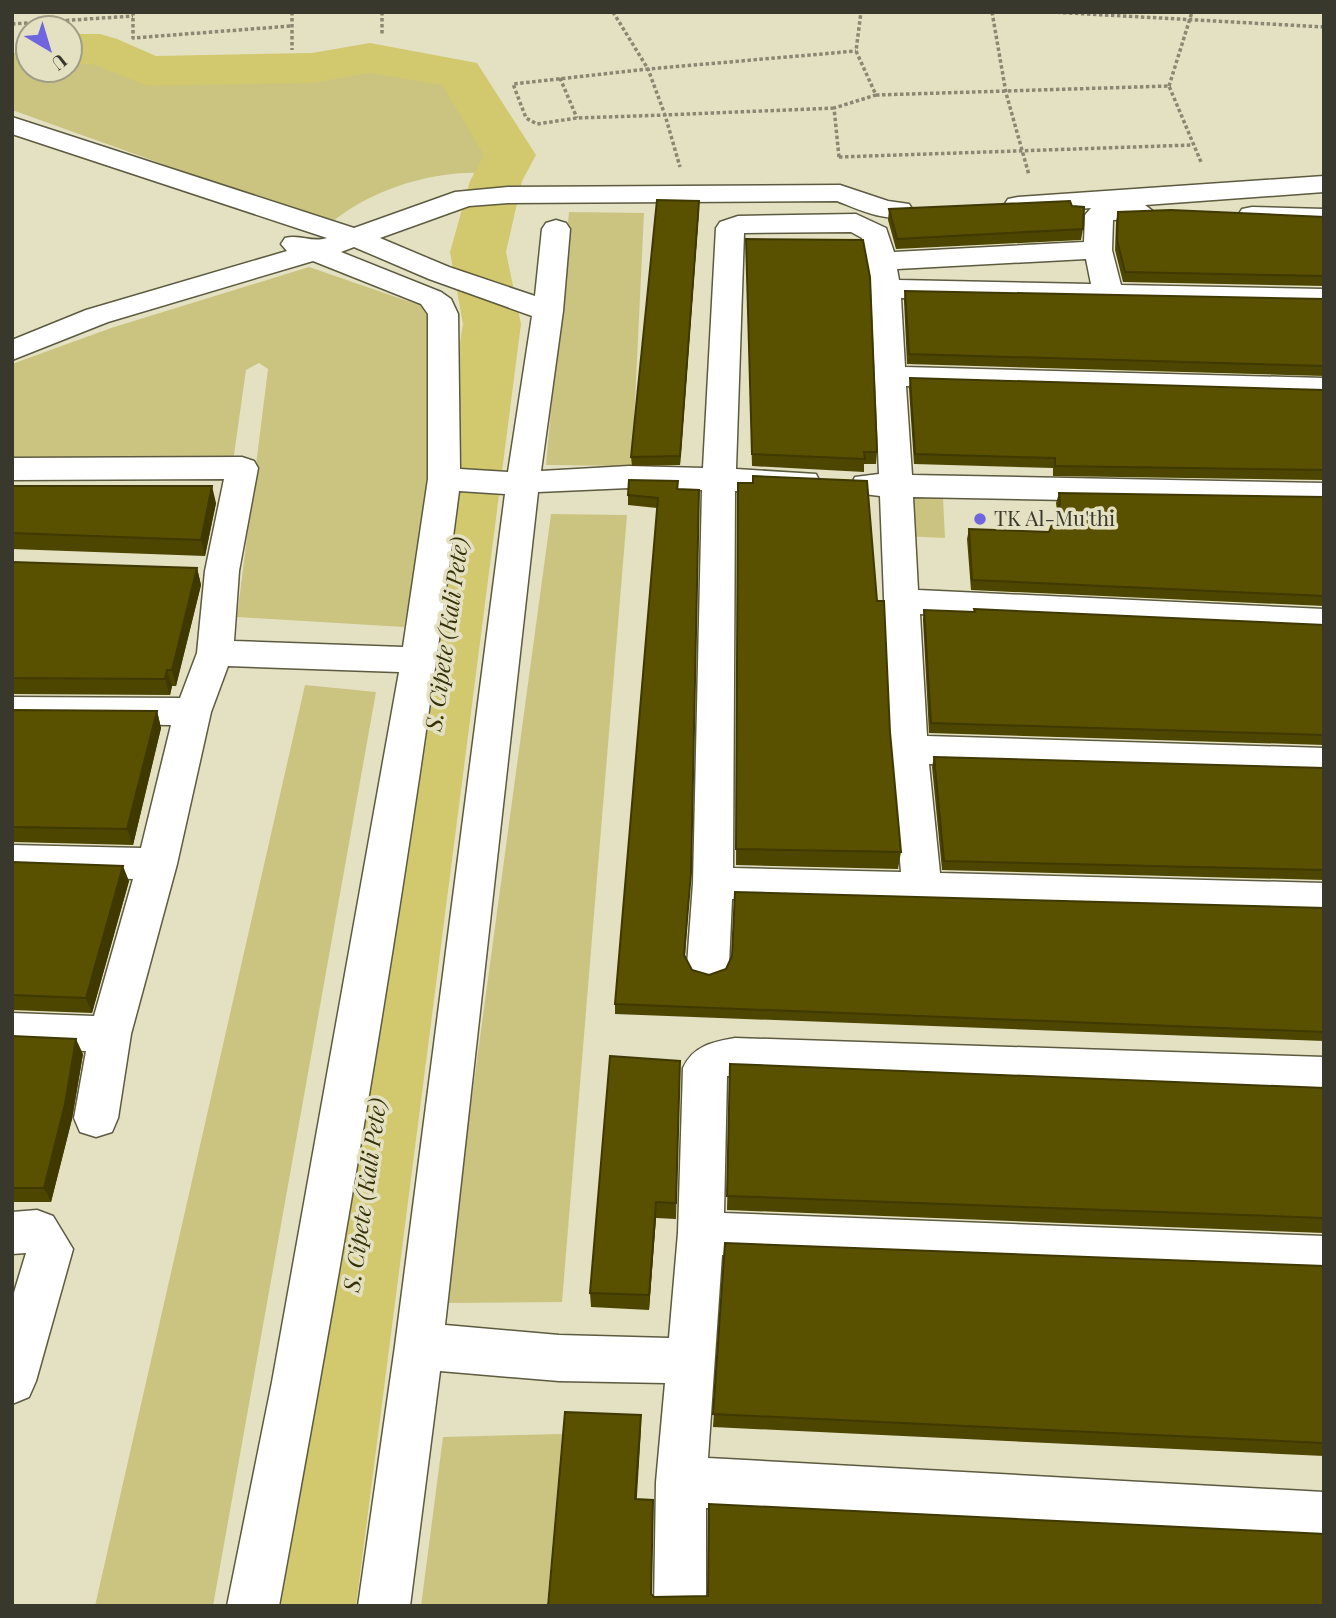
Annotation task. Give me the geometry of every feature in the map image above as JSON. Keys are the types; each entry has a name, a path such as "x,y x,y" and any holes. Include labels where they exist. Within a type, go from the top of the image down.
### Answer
{"street":[{"path":"12,125 356,238 439,273 530,306"},
{"path":"12,147 317,251 431,298 440,305 443,314 453,480 419,660 298,1368 253,1606"},
{"path":"986,206 1324,184"},
{"path":"12,351 97,316 317,251 465,198 508,195 840,193 884,209 921,209"},
{"path":"1108,294 1098,250 1099,215 1110,211 1324,217"},
{"path":"708,965 713,883 719,478 730,228 748,222 856,223 876,234 884,275 892,376 894,487 909,749 922,887"},
{"path":"384,1606 419,1346 514,482 530,306 556,229"},
{"path":"884,275 1098,250"},
{"path":"884,275 1108,294 1324,298"},
{"path":"892,376 1324,388"},
{"path":"12,469 242,468 208,570 215,653 193,712 157,864 110,1034 96,1118"},
{"path":"453,480 514,482 629,477 719,478 894,487 1324,494"},
{"path":"901,601 1324,621"},
{"path":"215,653 419,660"},
{"path":"12,710 193,712"},
{"path":"909,749 1324,762"},
{"path":"12,860 157,864"},
{"path":"713,883 1324,899"},
{"path":"12,1031 110,1034"},
{"path":"680,1606 681,1482 701,1233 704,1068 717,1059 748,1056 1324,1076"},
{"path":"12,1233 37,1231 50,1249 12,1381"},
{"path":"701,1233 1324,1257"},
{"path":"419,1346 559,1359 691,1361"},
{"path":"681,1482 1324,1517"}],"path":[{"path":"292,12 292,50"},
{"path":"382,12 382,35"},
{"path":"613,12 648,69 688,195"},
{"path":"861,12 856,51 876,95"},
{"path":"992,12 1006,93 1038,204"},
{"path":"1051,12 1188,22 1324,27"},
{"path":"839,157 1192,145 1169,86 1192,12"},
{"path":"12,24 133,14 133,38 291,26"},
{"path":"856,51 521,81 513,84 531,122 537,124 577,118 834,108 876,95 1169,86"},
{"path":"560,78 577,118"},
{"path":"834,108 844,179 840,193"}],"shaded area":[{"path":"12,53 14,84 84,84 84,53 146,76 316,76 370,65 452,77 501,156 486,173 445,175 404,184 364,201 330,224 12,110"},
{"path":"569,212 644,213 632,466 546,465"},
{"path":"309,267 428,308 437,442 404,627 237,617 268,369 259,363 246,370 233,462 12,465 12,364 111,328"},
{"path":"902,496 943,498 945,538 902,536"},
{"path":"551,514 627,515 562,1302 444,1303"},
{"path":"305,685 376,692 213,1606 95,1606"},
{"path":"562,1434 547,1606 421,1606 443,1437"}],"building":[{"path":"657,200 699,201 680,456 631,457"},
{"path":"1070,201 1072,206 1084,207 1083,229 897,239 889,209"},
{"path":"1171,210 1324,217 1324,276 1125,272 1117,240 1118,212"},
{"path":"746,239 863,240 870,277 877,452 864,452 865,459 752,454"},
{"path":"905,291 1324,299 1324,366 909,354"},
{"path":"910,378 1324,390 1324,470 1055,466 1055,458 915,454"},
{"path":"753,476 867,481 877,601 884,601 890,732 901,852 736,849 738,483 753,483"},
{"path":"629,480 678,481 677,489 699,490 691,873 684,955 692,970 709,975 726,969 732,956 735,892 1324,908 1324,1032 615,1004 658,498 628,495"},
{"path":"12,486 212,486 201,540 12,533"},
{"path":"1059,493 1324,497 1324,596 972,580 969,529 1049,532 1060,504"},
{"path":"12,562 197,568 172,670 167,670 165,679 12,678"},
{"path":"974,609 1324,625 1324,735 931,723 924,610 975,612"},
{"path":"12,710 157,711 127,829 12,827"},
{"path":"934,757 1324,768 1324,870 944,861"},
{"path":"12,862 123,866 86,998 12,995"},
{"path":"12,1036 76,1039 65,1104 44,1188 12,1188"},
{"path":"610,1056 680,1061 676,1203 656,1202 649,1295 590,1293"},
{"path":"730,1064 1324,1088 1324,1218 727,1196"},
{"path":"725,1243 1324,1266 1324,1443 713,1414"},
{"path":"565,1412 641,1415 635,1499 653,1500 651,1594 654,1597 708,1596 709,1504 1324,1534 1324,1606 548,1606"}],"waterway":[{"name":"S. Cipete (Kali Pete)","path":"84,49 100,49 148,71 312,68 370,58 460,73 510,155 496,181 478,252 492,324 306,1606"}],"place":[{"name":"TK Al-Mu'thi","path":"980,519"}]}
